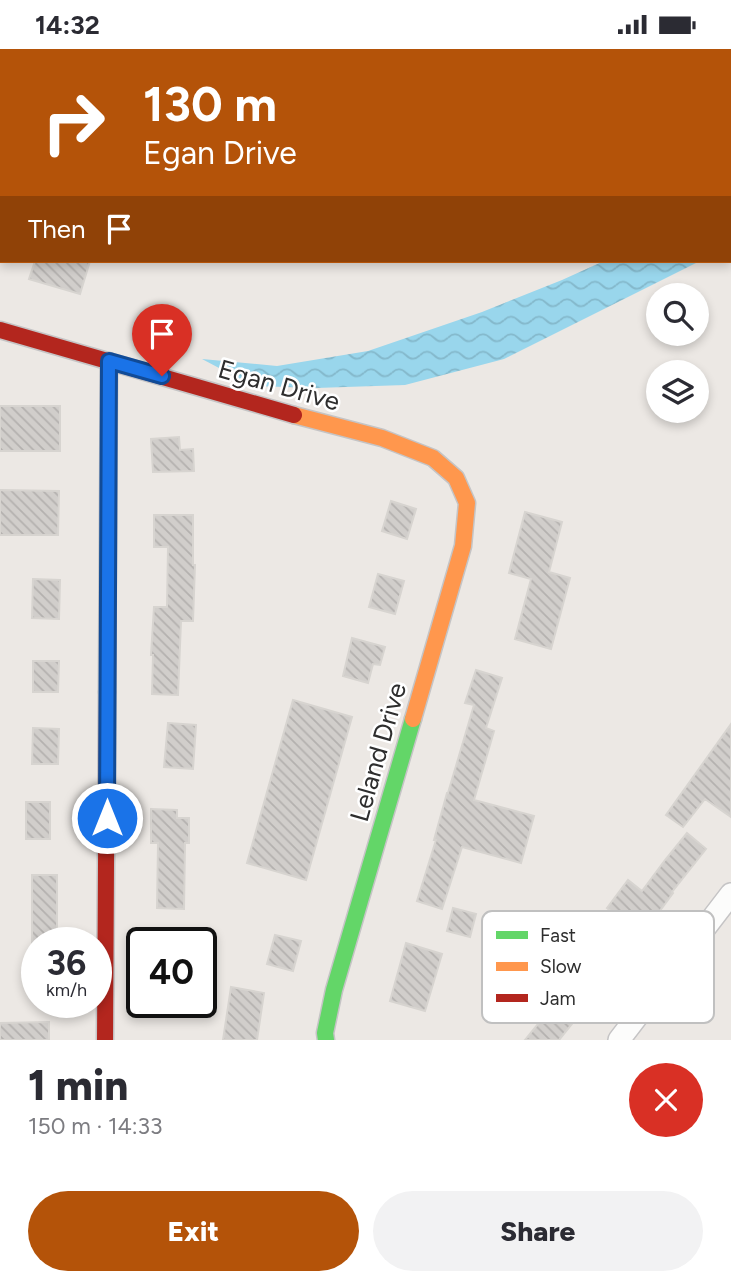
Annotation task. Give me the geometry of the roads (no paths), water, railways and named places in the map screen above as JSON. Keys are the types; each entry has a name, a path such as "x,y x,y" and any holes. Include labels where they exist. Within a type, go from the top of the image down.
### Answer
{"street":[{"name":"Egan Drive","path":"0,330 292,415 382,438 433,458 456,478"},
{"path":"105,1040 109,361"},
{"name":"Leland Drive","path":"326,1040 334,990 463,546 467,503 456,478"},
{"path":"714,916 731,894"},
{"path":"619,1040 632,1023"}],"water":[{"path":"600,263 696,263 656,283 646,283 646,288 504,359 405,385 316,388 253,386 202,359 277,366 368,351 482,312"}]}
